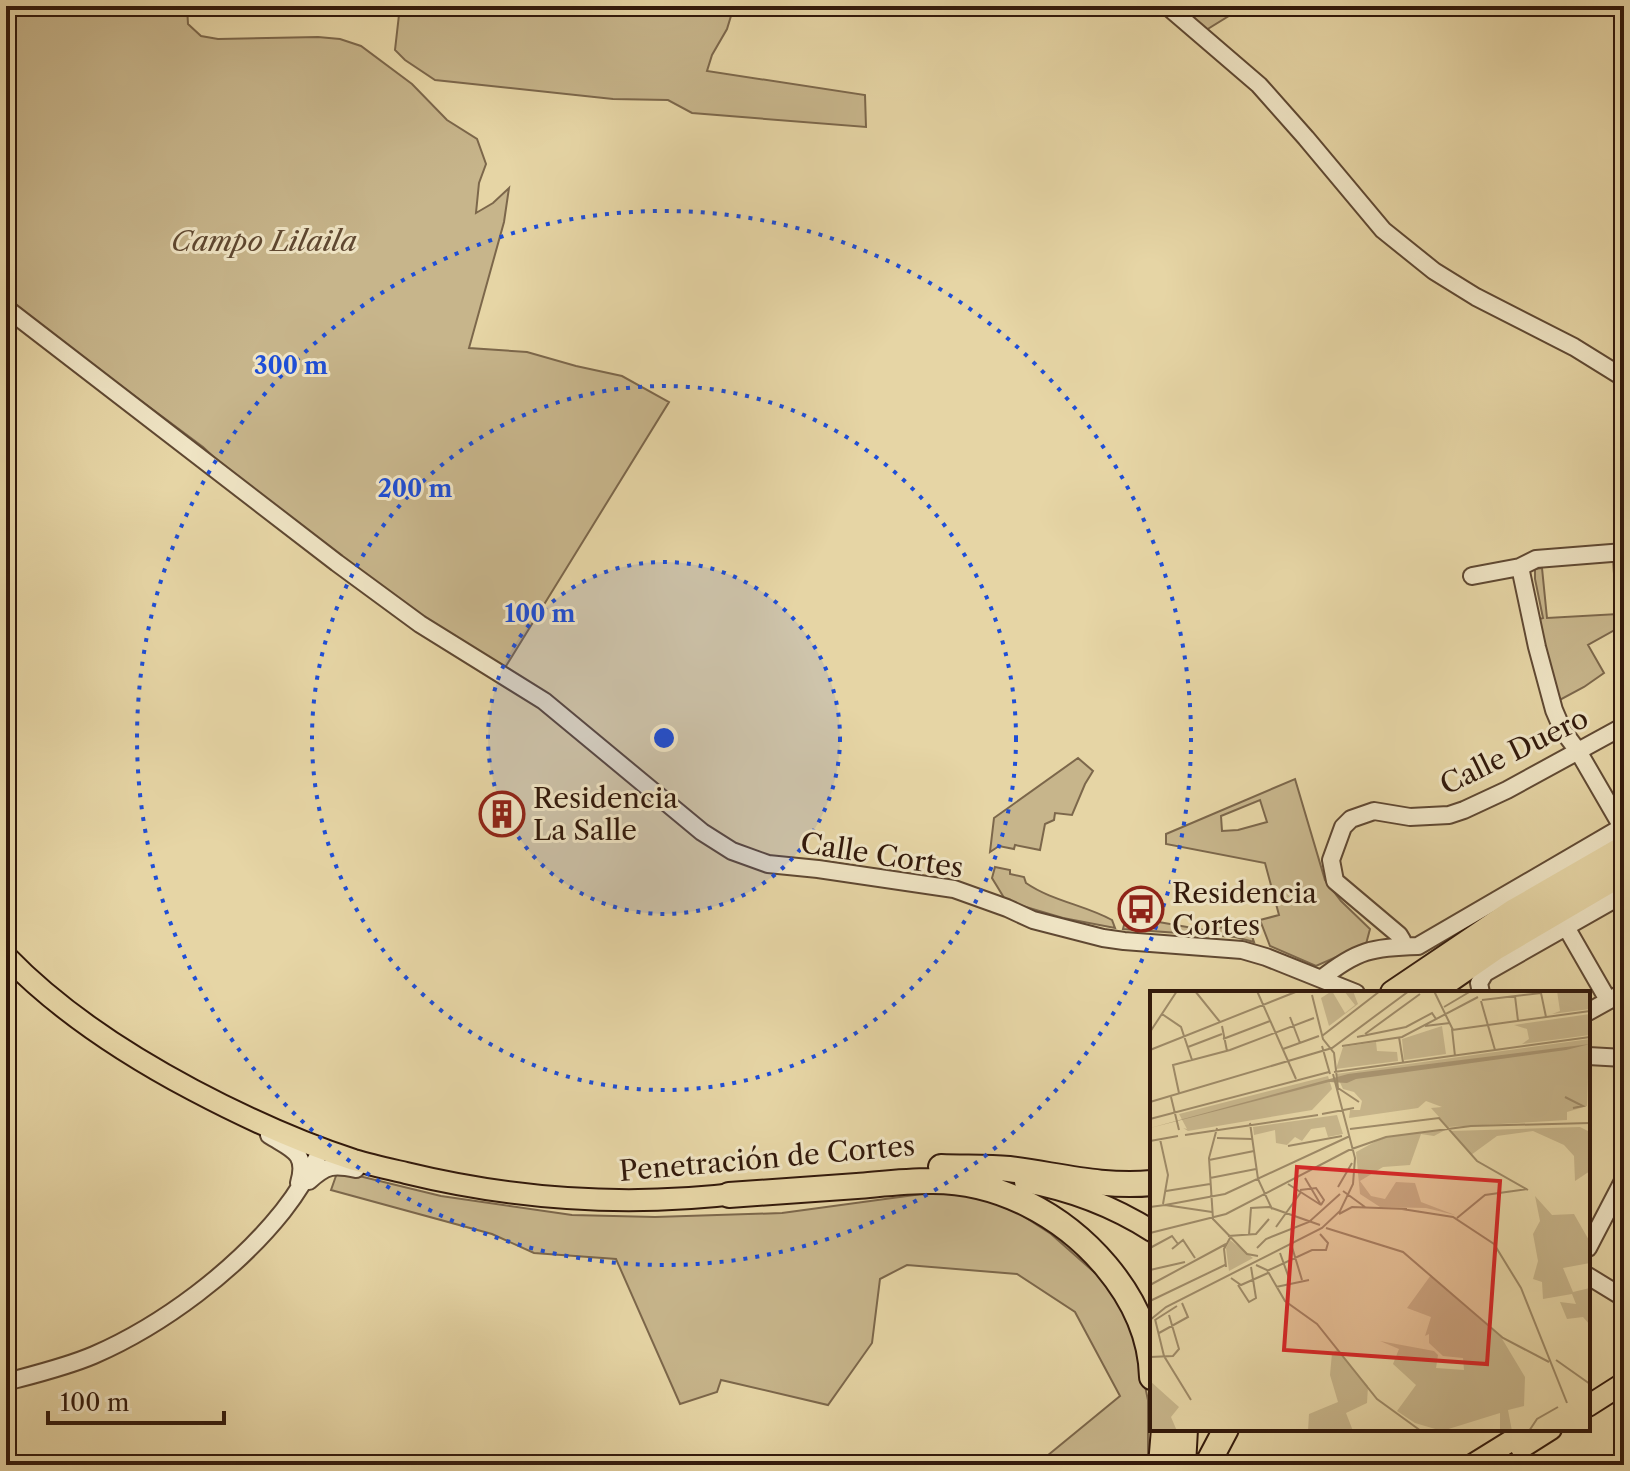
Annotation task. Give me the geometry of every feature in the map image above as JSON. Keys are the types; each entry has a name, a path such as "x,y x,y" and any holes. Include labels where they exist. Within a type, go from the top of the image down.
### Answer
{"highway":[{"path":"1377,991 1477,924 1598,863 1623,834"},
{"path":"1433,991 1495,948 1624,872"},
{"path":"729,1195 835,1175 918,1167 1007,1169 1084,1181 1128,1185 1150,1183"},
{"path":"729,1195 931,1181 967,1184 1015,1198 1068,1228 1094,1253 1128,1297 1144,1329 1150,1357"},
{"path":"1152,1465 1153,1431"},
{"path":"1161,1465 1164,1431"},
{"path":"1183,1465 1185,1431"},
{"path":"1207,1465 1225,1431"}],"main road":[{"name":"Penetración de Cortes","path":"6,956 48,995 93,1030 158,1071 224,1106 352,1160 439,1181 529,1195 604,1200 669,1199 913,1173 957,1173 998,1177 1063,1191 1122,1214 1150,1230"},
{"path":"1590,1391 1624,1369"},
{"path":"1590,1405 1624,1383"},
{"path":"1472,1465 1527,1431"},
{"path":"1494,1465 1548,1431"}],"street":[{"path":"1167,6 1259,85 1383,230 1434,271 1476,297 1574,347 1624,378"},
{"name":"Calle Cortes","path":"6,308 420,624 544,701 702,832 732,851 768,864 954,889 1033,920 1117,941 1242,950 1321,979 1372,991"},
{"path":"1472,576 1520,567 1536,559 1623,552 1624,595"},
{"path":"1321,979 1353,956 1372,949 1418,946 1623,834 1578,751 1563,731 1554,708 1520,567"},
{"name":"Calle Duero","path":"1403,946 1399,935 1335,881 1331,860 1346,823 1374,811 1410,817 1449,815 1464,810 1624,726"},
{"path":"1481,991 1479,983 1485,973 1624,894"},
{"path":"1566,927 1608,1000"},
{"path":"1590,1011 1624,992"},
{"path":"1590,1056 1624,1058"},
{"path":"224,1106 298,1154 302,1173 296,1193"},
{"path":"6,1382 61,1367 111,1347 166,1315 208,1284 276,1220 322,1148"},
{"path":"296,1193 321,1170 340,1165 418,1182 439,1181"},
{"path":"1590,1244 1624,1179"},
{"path":"1592,1283 1624,1298"}],"green space":[{"name":"Campo Lilaila","path":"6,6 187,6 188,24 201,36 218,39 340,39 361,46 412,84 447,120 477,139 486,164 479,183 476,213 509,188 504,222 469,348 527,352 622,376 669,402 498,679 445,649 335,571 203,447 6,300"},
{"path":"400,6 734,6 707,71 865,95 866,127 692,113 668,100 613,99 435,80 395,50"},
{"path":"1179,6 1245,6 1206,30"},
{"path":"1542,568 1547,618 1618,614 1620,627 1588,645 1604,673 1556,702 1536,620 1543,618 1535,569"},
{"path":"1078,758 1093,771 1072,815 1055,813 1054,820 1045,824 1040,850 1015,845 1014,849 999,846 990,852 994,818"},
{"path":"1295,779 1325,880 1341,901 1370,929 1366,944 1316,966 1270,946 1260,920 1279,915 1265,863 1166,844 1166,834","holes":["1260,800 1267,822 1222,831 1221,816"]},
{"path":"995,867 1010,870 1010,874 1024,877 1026,883 1047,894 1112,920 1115,928 1063,918 1006,901 992,878"},
{"path":"1136,918 1204,930 1244,924 1249,927 1254,942 1235,937 1123,929 1125,921"},
{"path":"337,1173 441,1196 572,1215 655,1217 782,1213 944,1191 989,1201 1020,1214 1051,1234 1111,1287 1134,1334 1148,1400 1148,1465 1036,1465 1120,1396 1075,1312 1017,1274 907,1265 880,1279 872,1343 828,1405 721,1380 717,1392 680,1404 616,1259 534,1253 492,1234 331,1190"}],"place":[{"name":"Residencia La Salle","path":"502,814"},
{"name":"Residencia Cortes","path":"1141,909"}]}
